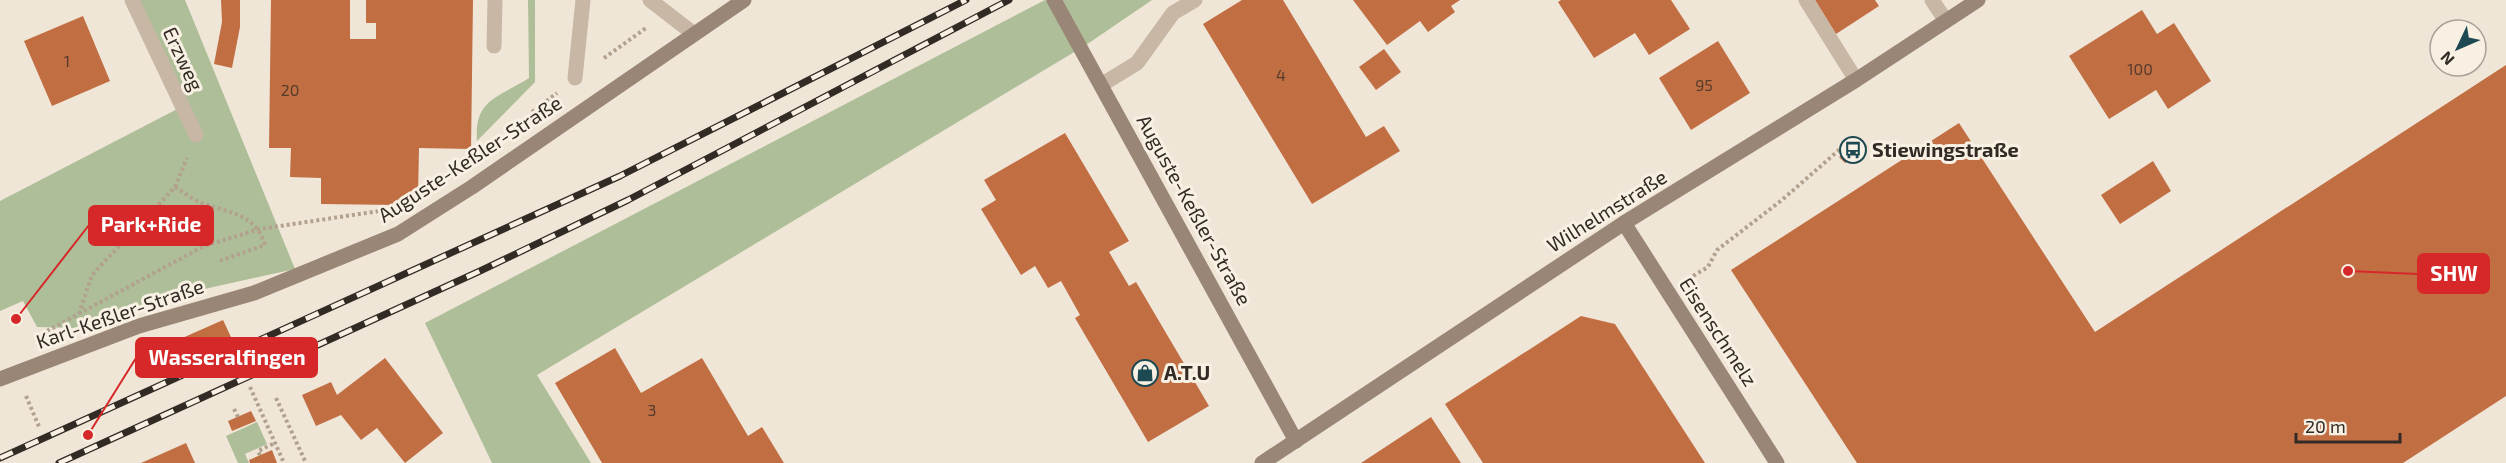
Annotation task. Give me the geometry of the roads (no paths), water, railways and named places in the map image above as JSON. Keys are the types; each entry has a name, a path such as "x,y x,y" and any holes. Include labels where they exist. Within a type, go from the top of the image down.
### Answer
{"street":[{"name":"Erzweg","path":"132,0 196,135"},
{"path":"494,46 495,0"},
{"path":"575,78 584,0"},
{"path":"650,0 694,34"},
{"name":"Auguste-Keßler-Straße","path":"254,293 398,234 472,187 744,0"},
{"name":"Auguste-Keßler-Straße","path":"1054,0 1296,441"},
{"path":"1101,85 1137,63 1173,13 1195,0"},
{"path":"1806,0 1856,80"},
{"path":"1932,0 1946,21"},
{"name":"Wilhelmstraße","path":"1262,463 1624,223 1856,80 1978,0"},
{"name":"Eisenschmelz","path":"1624,223 1778,463"},
{"name":"Karl-Keßler-Straße","path":"0,379 139,326 254,293"}],"railway":[{"path":"0,458 620,176 966,0"},
{"path":"59,463 480,271 628,200 1009,0"}],"place":[{"name":"Stiewingstraße","path":"1853,150"},
{"name":"SHW","path":"2348,271"},
{"name":"Park+Ride","path":"16,319"},
{"name":"A.T.U","path":"1145,373"},
{"name":"Wasseralfingen","path":"88,435"}]}
